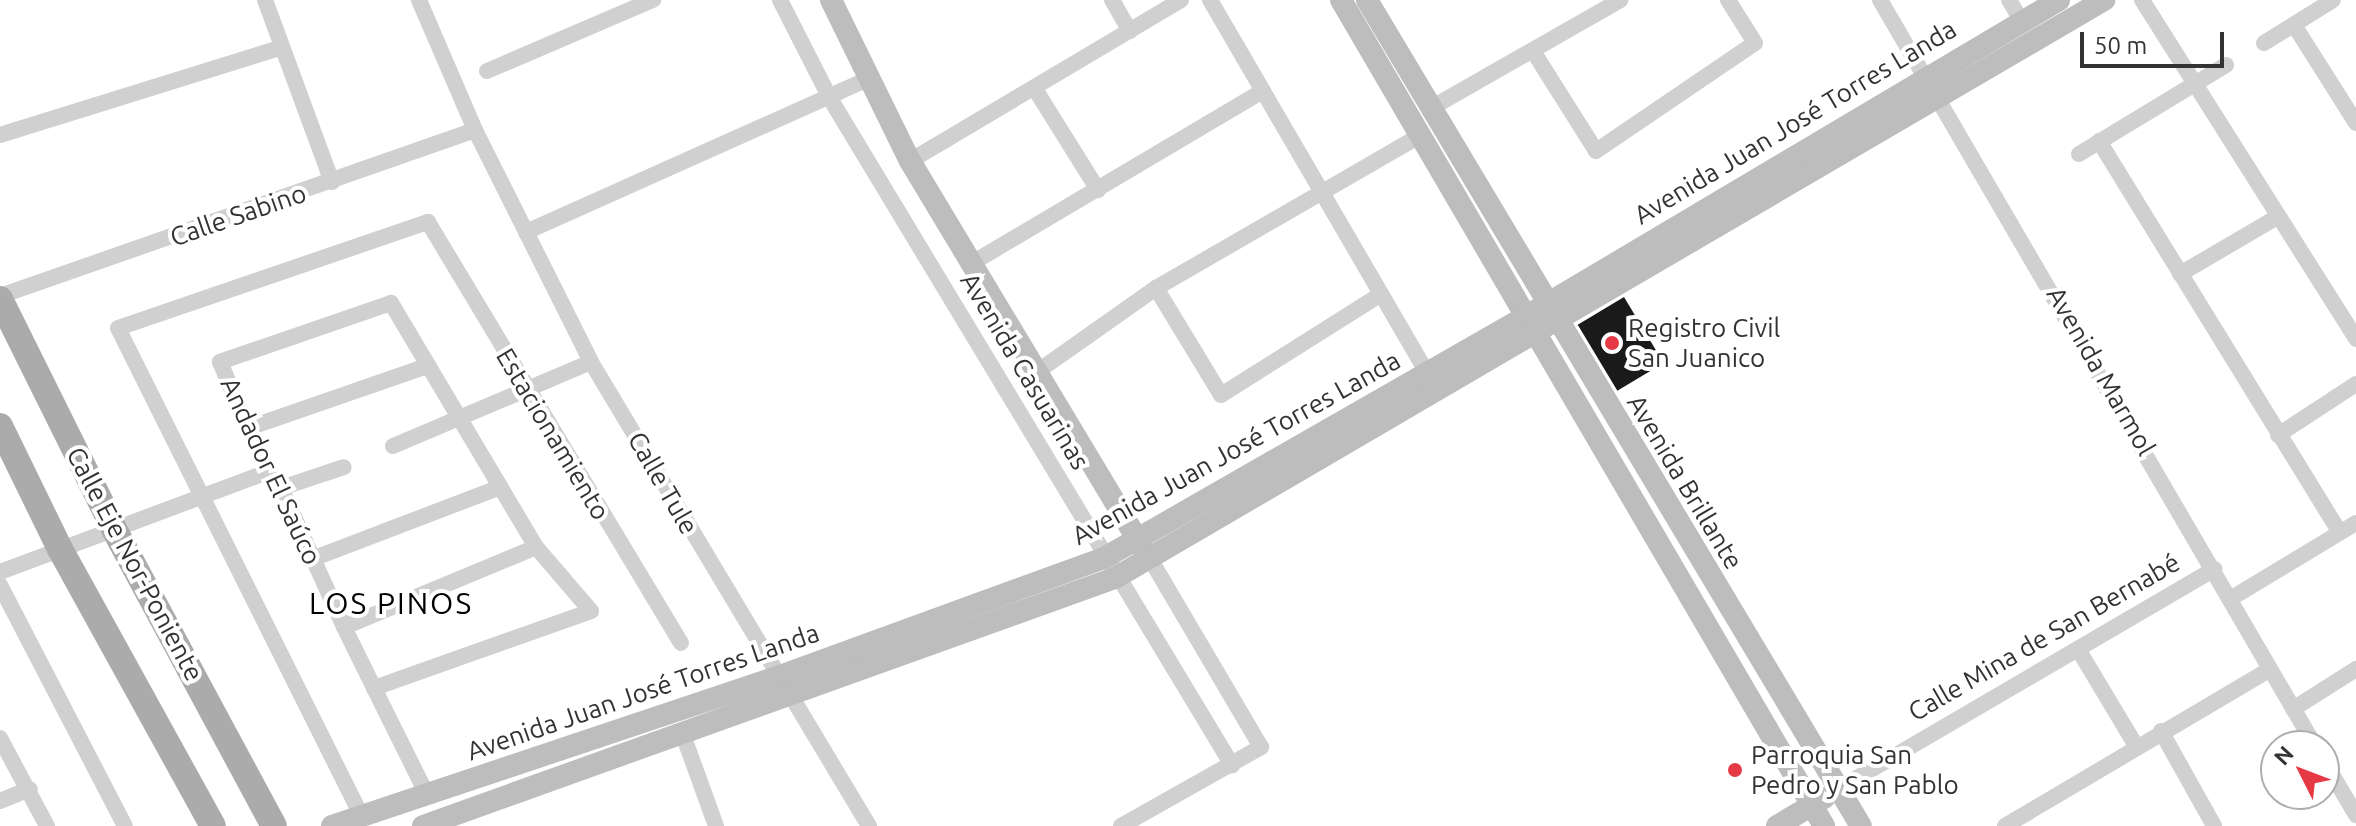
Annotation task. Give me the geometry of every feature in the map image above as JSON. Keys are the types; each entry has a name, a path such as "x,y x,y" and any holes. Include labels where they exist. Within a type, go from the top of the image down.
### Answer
{"main road":[{"name":"Avenida Casuarinas","path":"831,0 910,161 1034,374 1151,560"},
{"name":"Avenida Brillante","path":"1341,0 1824,826"},
{"name":"Avenida Brillante","path":"1367,0 1549,312 1861,826"},
{"name":"Avenida Juan José Torres Landa","path":"332,826 1115,578 1151,560 1530,325 1927,74 2059,0"},
{"name":"Avenida Juan José Torres Landa","path":"1549,312 2104,0"},
{"name":"Calle Eje Nor-Poniente","path":"0,297 12,344 274,826"},
{"name":"Avenida Juan José Torres Landa","path":"423,826 452,821 682,732 782,685 1104,558 1427,373 1530,325"},
{"path":"0,426 60,549 213,826"},
{"name":"Calle Mina de San Bernabé","path":"1777,826 1838,789"}],"street":[{"path":"265,0 332,182"},
{"name":"Calle Tule","path":"419,0 475,130 591,362 869,826"},
{"path":"599,0 606,16"},
{"path":"487,71 606,16 653,0"},
{"name":"Avenida Casuarinas","path":"780,0 831,100 1115,578 1232,765 1261,747 1151,560"},
{"path":"1112,0 1130,31"},
{"path":"910,161 1181,0"},
{"path":"1210,0 1427,373"},
{"path":"1431,108 1620,0"},
{"path":"1533,51 1596,151 1755,43 1728,0"},
{"name":"Avenida Marmol","path":"1880,0 1940,94 2215,569 2267,671 2305,730"},
{"path":"2009,0 2022,22"},
{"path":"2142,0 2192,85 2356,339"},
{"path":"2264,43 2333,0"},
{"path":"2294,25 2356,123"},
{"path":"0,135 282,47"},
{"path":"2079,154 2226,65"},
{"path":"526,232 831,100 870,78"},
{"path":"1035,89 1098,190"},
{"path":"972,263 1263,91"},
{"name":"Calle Sabino","path":"0,297 475,130"},
{"path":"1034,374 1156,288 1421,135"},
{"path":"2099,141 2340,532"},
{"path":"2180,274 2277,217"},
{"name":"Estacionamiento","path":"202,495 118,328 428,222 524,388 681,643"},
{"path":"1156,288 1221,395 1380,295"},
{"name":"Andador El Saúco","path":"427,366 391,303 220,362 251,427 267,472 281,488 344,627 427,795"},
{"path":"393,446 461,422 524,388 591,362"},
{"path":"251,427 427,366 536,547 591,611 374,688"},
{"path":"2278,435 2356,384"},
{"path":"281,488 344,467"},
{"path":"0,572 267,472"},
{"path":"312,559 498,488"},
{"path":"202,495 362,817"},
{"path":"2230,599 2356,523"},
{"path":"344,627 536,547"},
{"name":"Calle Mina de San Bernabé","path":"1838,789 2215,569"},
{"path":"0,585 125,826"},
{"path":"2078,649 2136,746"},
{"path":"2293,709 2356,669"},
{"path":"2005,826 2267,671"},
{"path":"2161,731 2214,826"},
{"path":"682,732 716,826"},
{"path":"0,738 30,789 47,826"},
{"path":"1121,826 1232,765"},
{"path":"2340,788 2356,815"},
{"path":"0,801 30,789"}],"building":[{"name":"Registro Civil San Juanico","path":"1624,297 1664,363 1617,391 1578,325"}],"place":[{"name":"Registro Civil San Juanico","path":"1612,343"},
{"name":"Parroquia San Pedro y San Pablo","path":"1735,770"}],"district":[{"name":"LOS PINOS","path":"391,603"}]}
